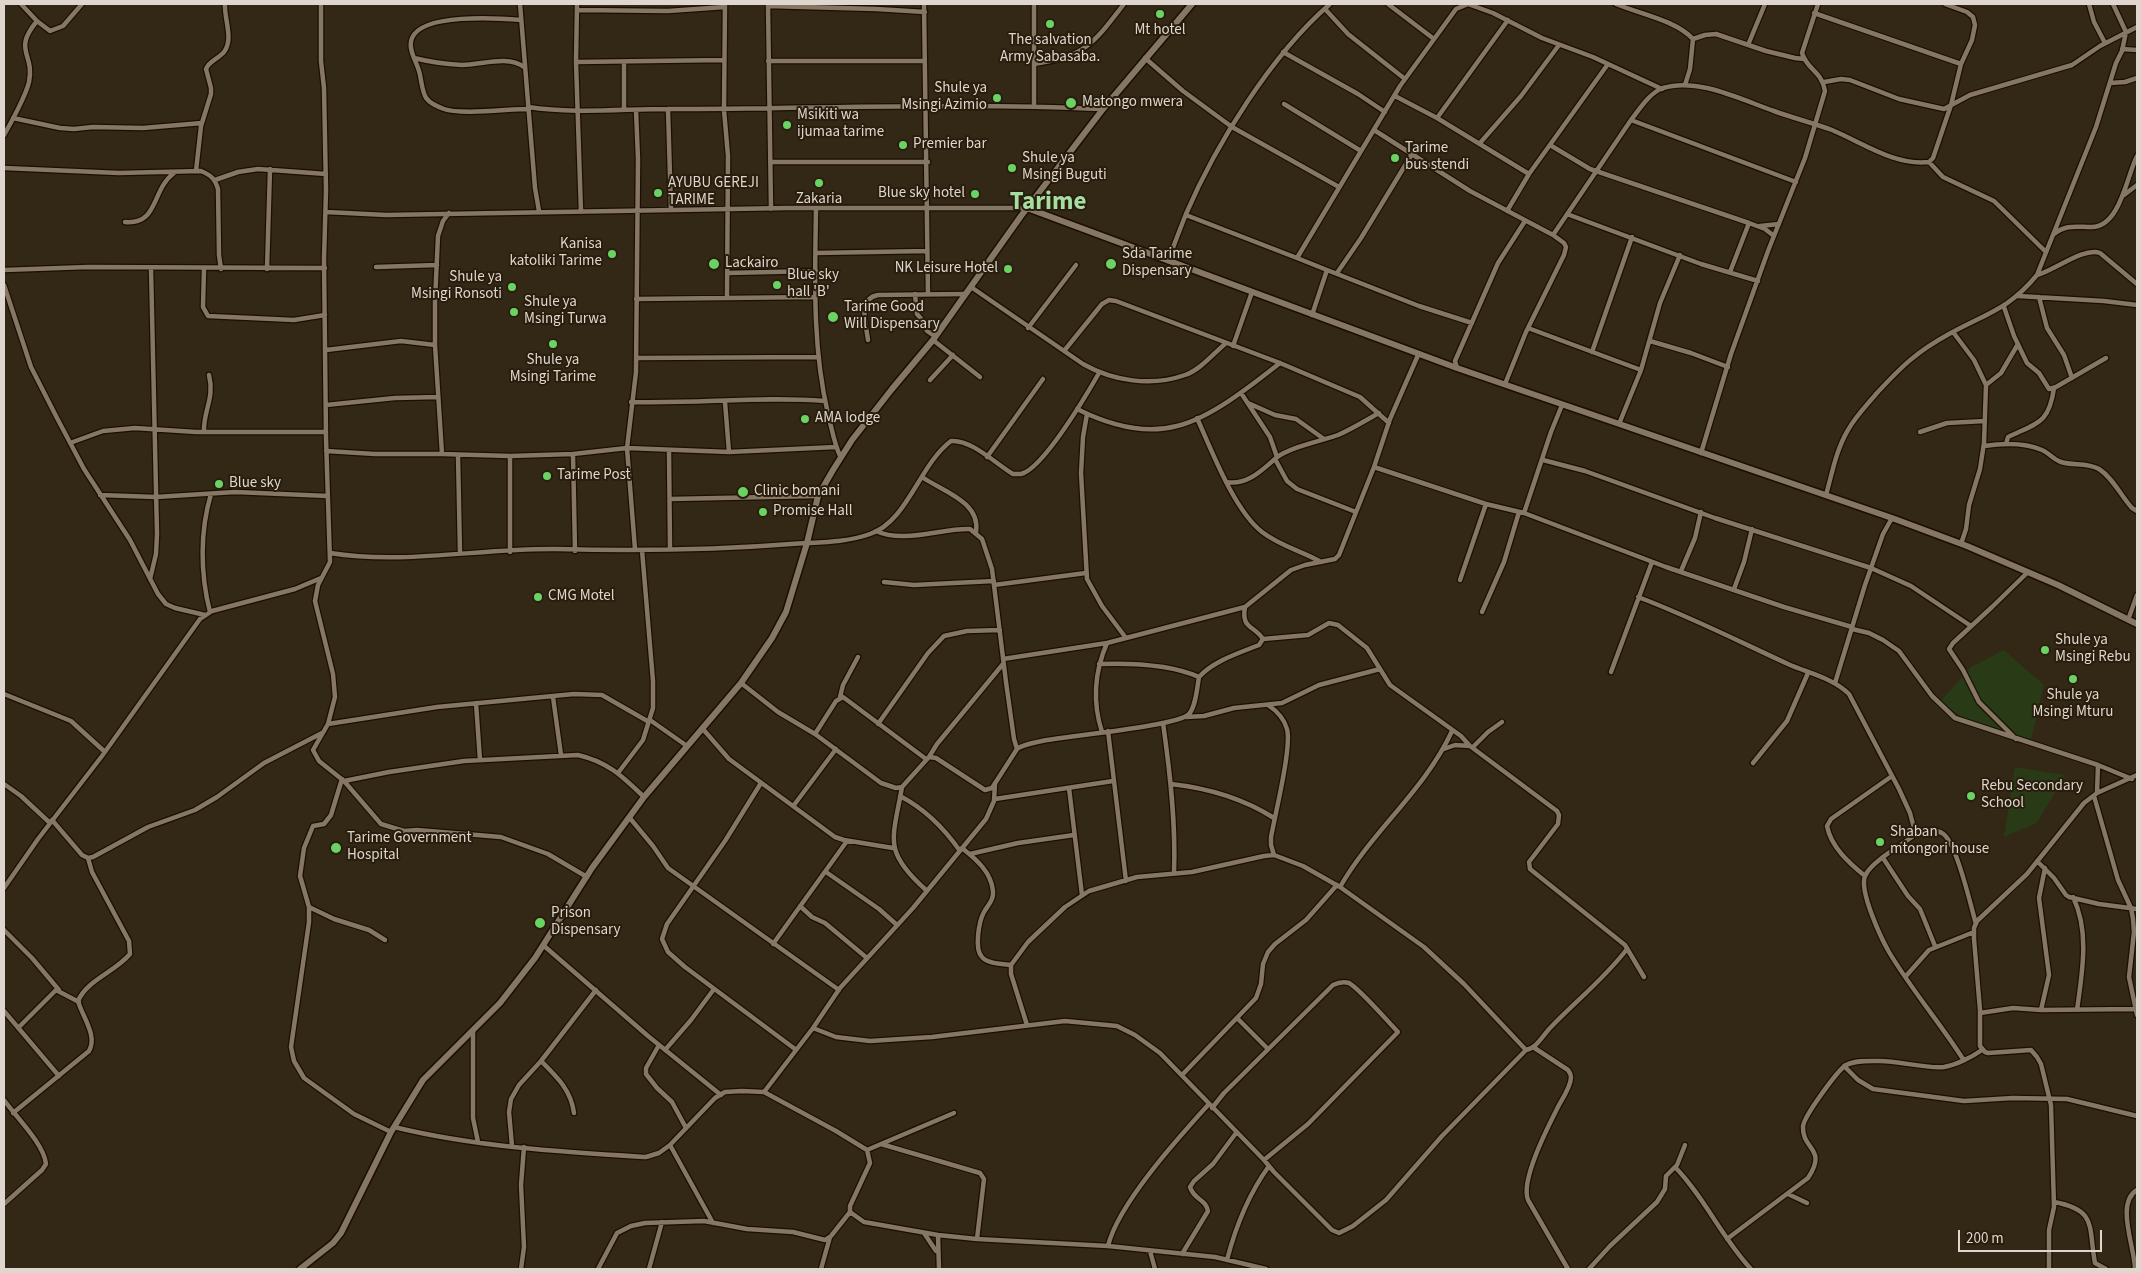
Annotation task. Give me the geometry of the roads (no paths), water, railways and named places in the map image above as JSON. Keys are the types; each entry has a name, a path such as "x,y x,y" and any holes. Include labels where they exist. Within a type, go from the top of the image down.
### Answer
{"main road":[{"path":"300,1269 333,1243 341,1233 392,1129 423,1080 500,1003 543,945 587,877 644,796 741,683 772,638 786,612 807,543 818,496 841,458 892,388 934,338 1027,208 1102,109 1192,4"},
{"path":"1027,208 1457,368 1892,518 2028,572 2137,624"}],"street":[{"path":"21,4 50,32 70,20 82,4"},
{"path":"196,171 202,123 211,88 206,69 210,62 222,54 228,43 225,4"},
{"path":"321,4 321,61 324,88 326,174 326,450 330,562 318,585 315,601 330,659 335,697 328,724 315,744 314,755 343,780 373,817 388,827 404,831 417,830 501,837 541,851 587,877"},
{"path":"520,4 524,67 539,211"},
{"path":"577,4 576,62 581,212"},
{"path":"924,4 928,162 926,251 928,294"},
{"path":"1034,4 1034,106"},
{"path":"1034,64 1061,60 1083,51 1124,4"},
{"path":"1168,261 1198,189 1232,127 1283,52 1330,4"},
{"path":"1388,4 1434,39"},
{"path":"1296,258 1405,79 1456,9 1468,4 1477,6 1559,45 1576,50 1662,89"},
{"path":"1616,4 1663,21 1688,34 1693,39 1690,70 1685,85"},
{"path":"1748,45 1765,4"},
{"path":"1701,453 1758,281 1796,182 1825,90 1824,82 1819,73 1804,59 1802,53 1803,44 1818,4"},
{"path":"1929,162 1935,153 1951,104 1961,64 1972,40 1975,21 1967,12 1945,4"},
{"path":"2089,4 2094,22 2105,43"},
{"path":"1826,496 1839,449 1847,430 1900,368 1922,350 1953,332 2004,307 2018,296 2037,275 2096,127 2122,49 2126,32 2113,4"},
{"path":"577,10 658,11 725,5 724,110 728,156 727,297"},
{"path":"771,208 768,108 768,5 924,12"},
{"path":"1324,8 1348,34 1405,79"},
{"path":"1814,12 1961,64"},
{"path":"521,20 439,21 420,28 412,37 411,44 420,73 423,93 434,104 447,110 528,108 724,110 952,105 1102,109"},
{"path":"1437,118 1508,20"},
{"path":"4,135 29,84 31,65 24,47 25,41 37,21"},
{"path":"1824,82 1841,79 1850,80 1893,96 1932,107 1944,108 1970,95 2072,66 2105,43 2137,27"},
{"path":"1693,39 1716,34 1748,45 1804,59"},
{"path":"1480,144 1521,96 1559,45"},
{"path":"2122,49 2137,50"},
{"path":"1283,52 1358,94 1385,112"},
{"path":"414,58 437,64 464,65 512,61 524,67"},
{"path":"1145,58 1183,91 1232,127 1340,187"},
{"path":"576,62 724,60"},
{"path":"768,61 924,61"},
{"path":"624,62 624,110"},
{"path":"1507,211 1529,174 1608,64"},
{"path":"2110,83 2125,82 2137,78"},
{"path":"1553,235 1644,103 1662,89 1685,85 1734,96 1815,124 1897,159 1929,162 1943,176 1994,201 2046,252"},
{"path":"1395,96 1437,118 1529,174"},
{"path":"1284,104 1361,151"},
{"path":"668,109 671,210"},
{"path":"636,110 636,358 626,448 636,549"},
{"path":"13,118 60,128 74,129 93,126 143,128 202,123"},
{"path":"1631,120 1796,182"},
{"path":"1374,130 1470,191 1553,235 1564,243 1566,247 1564,254 1528,328 1505,384"},
{"path":"1550,145 1596,171 1758,226 1774,236"},
{"path":"1337,273 1361,238 1412,154"},
{"path":"2053,234 2066,227 2092,227 2104,224 2123,196 2137,156"},
{"path":"771,162 928,162"},
{"path":"4,168 93,173 175,173 196,171 210,174 215,180 219,198 218,248 221,269"},
{"path":"215,180 238,172 258,168 326,174"},
{"path":"267,269 270,169"},
{"path":"125,222 141,221 147,216 165,181 175,173"},
{"path":"2123,196 2137,185"},
{"path":"326,212 360,215 771,208 1027,208"},
{"path":"816,208 817,357 836,448 841,458"},
{"path":"442,454 435,345 437,264 438,236 443,221 449,213"},
{"path":"1567,214 1758,281"},
{"path":"1186,215 1418,306 1472,323"},
{"path":"1457,368 1456,361 1498,263 1525,221"},
{"path":"1730,272 1748,223"},
{"path":"1758,226 1779,224"},
{"path":"1592,352 1632,237"},
{"path":"2037,275 2049,272 2078,255 2094,250 2137,284"},
{"path":"816,252 926,251"},
{"path":"1619,424 1641,370 1660,303 1680,255"},
{"path":"376,267 437,264"},
{"path":"1028,328 1076,265"},
{"path":"150,579 156,554 151,268"},
{"path":"204,268 203,307 208,316 294,320 325,315"},
{"path":"4,270 325,268"},
{"path":"1312,315 1327,270"},
{"path":"727,274 816,271"},
{"path":"4,285 32,367 70,443 130,540 158,594 166,604 205,615"},
{"path":"971,287 1064,352 1099,373 1121,379 1144,381 1186,375 1202,365 1225,344"},
{"path":"1233,346 1252,292"},
{"path":"868,340 864,309 865,302 870,296 878,294 966,294"},
{"path":"915,294 916,314 923,321 927,331 980,377"},
{"path":"2018,296 2137,305"},
{"path":"636,299 816,297"},
{"path":"2038,297 2047,328 2064,355 2072,378"},
{"path":"1064,352 1102,304 1109,300 1116,301 1225,344 1280,363 1360,397 1389,423"},
{"path":"2004,307 2027,363 2039,374 2046,388 2054,388 2106,358"},
{"path":"1528,328 1641,370"},
{"path":"1953,332 1974,360 1986,385 1984,446 1961,544"},
{"path":"1650,341 1691,353 1728,367"},
{"path":"326,350 401,342 435,345"},
{"path":"1986,385 2001,373 2018,344"},
{"path":"926,890 901,864 893,848 902,787 973,703 1003,661 1107,643 1245,608 1291,570 1305,564 1335,559 1339,555 1374,467 1389,423 1419,353"},
{"path":"930,380 953,355"},
{"path":"636,358 817,357"},
{"path":"1077,409 1119,426 1142,428 1175,427 1197,418 1241,392 1280,363"},
{"path":"330,553 361,558 390,558 556,549 575,551 740,547 840,541 871,534 888,523 900,511 922,477 945,446 951,441 958,441 968,445 1013,474 1021,474 1034,466 1062,434 1099,373"},
{"path":"204,432 203,421 212,396 209,375"},
{"path":"987,456 1043,379"},
{"path":"2006,444 2008,437 2041,421 2050,406 2054,388"},
{"path":"1241,392 1270,437 1276,458 1287,481 1297,490 1356,512"},
{"path":"326,405 395,398 438,397"},
{"path":"632,402 725,402 801,399 825,401"},
{"path":"725,402 729,452"},
{"path":"1248,403 1275,415 1296,420 1324,439"},
{"path":"1482,612 1504,562 1562,405"},
{"path":"1226,482 1235,484 1251,478 1276,458 1338,434 1379,413"},
{"path":"1088,414 1083,437 1081,473 1086,573 1089,586 1126,638"},
{"path":"1197,418 1235,499 1261,531 1278,542 1302,551 1321,562"},
{"path":"1920,432 1947,423 1985,421"},
{"path":"70,443 91,434 135,428 204,432 326,432"},
{"path":"1984,446 2006,444 2044,450 2058,462 2087,465 2098,469 2106,475 2126,501 2137,511"},
{"path":"326,450 375,454 510,456 573,454 626,448 729,452 836,448"},
{"path":"669,450 670,548"},
{"path":"573,454 575,551"},
{"path":"458,455 460,553"},
{"path":"510,456 510,552"},
{"path":"1543,460 1585,471 1752,530 1871,568 1911,586 1971,626"},
{"path":"1374,467 1486,504 1522,513 1652,562 1734,588 1784,607 1869,633 1883,640 1899,652 1932,696 1955,718 2135,777"},
{"path":"922,477 969,506 976,518 976,532"},
{"path":"100,494 156,497 235,492 328,496"},
{"path":"210,612 206,591 202,541 206,512 211,494"},
{"path":"670,498 818,496"},
{"path":"1460,580 1486,504"},
{"path":"1681,571 1694,538 1701,512"},
{"path":"1835,683 1871,568 1892,518"},
{"path":"876,531 888,535 913,535 970,529 976,532 982,539 989,555 994,583 1003,661 1017,749"},
{"path":"1734,588 1744,562 1752,530"},
{"path":"618,773 643,740 652,708 653,681 642,550"},
{"path":"1611,672 1652,562"},
{"path":"2017,739 1979,702 1963,670 1950,652 1953,643 2028,572"},
{"path":"884,582 914,585 994,583 1086,573"},
{"path":"4,888 51,822 105,752 195,625 205,615 295,589 322,577"},
{"path":"2128,620 2137,595"},
{"path":"1638,597 1690,618 1808,673 1835,683 1842,687 1854,701 1910,812 1915,832 1912,837 1871,868 1865,876 1866,898 1888,950 1963,1059"},
{"path":"1245,608 1243,616 1246,624 1263,639 1300,637 1308,635 1329,623 1333,623 1350,634 1367,648 1390,685 1461,736 1550,806 1559,815 1558,824 1530,862 1530,868 1559,890 1628,950 1644,977"},
{"path":"878,724 928,653 944,636 967,631 1000,630"},
{"path":"1186,717 1191,711 1199,677 1214,665 1259,645 1263,639"},
{"path":"1102,732 1095,706 1095,691 1099,664 1107,643"},
{"path":"815,734 840,697 843,685 858,658"},
{"path":"1099,664 1149,666 1188,672 1199,677"},
{"path":"840,697 847,700 928,758 936,758 985,790 992,788 1017,749 1022,746 1057,738 1163,723 1186,717 1204,716 1234,708 1282,703 1319,686 1380,670"},
{"path":"1753,764 1787,721 1808,673"},
{"path":"741,683 778,712 815,734 882,782 896,788 902,787"},
{"path":"4,694 71,721 105,752"},
{"path":"328,724 390,713 476,702 574,694 602,695 649,721 687,746"},
{"path":"553,697 562,755"},
{"path":"476,702 480,760"},
{"path":"1268,705 1280,714 1288,732 1287,753 1270,837 1274,855"},
{"path":"1443,750 1455,745 1472,746 1502,722"},
{"path":"1163,723 1171,784 1175,849 1174,873"},
{"path":"702,728 729,759 835,837 847,841 893,848"},
{"path":"1108,731 1126,881"},
{"path":"1182,1075 1256,998 1261,984 1263,964 1268,952 1275,944 1306,920 1339,886 1443,750 1452,731"},
{"path":"88,858 148,827 196,810 264,763 323,732"},
{"path":"794,805 836,749"},
{"path":"343,780 480,760 578,755 595,759 618,773 644,796"},
{"path":"2098,764 2096,795 2118,880 2130,908 2134,932 2129,977 2137,1015"},
{"path":"1865,876 1840,853 1828,833 1827,826 1831,819 1892,776"},
{"path":"2049,1269 2050,1230 2054,1202 2049,1098 2041,1064 2038,1057 2031,1050 1988,1053 1982,1050 1980,1046 1980,1013 1974,932 1976,924 1984,914 2027,874 2084,803 2096,795 2135,777"},
{"path":"343,780 331,816 324,824 313,826 304,848 300,876 309,907 309,922 292,1029 291,1047 294,1061 304,1078 354,1114 392,1129 555,1152 646,1157 659,1153 670,1145 715,1098 725,1092 764,1092 844,1134 867,1150 870,1163 850,1206 850,1212 830,1237 821,1269"},
{"path":"995,799 1113,781"},
{"path":"760,783 724,841 667,924 662,939 668,952 795,1049"},
{"path":"764,1092 795,1049 813,1028 839,990 913,908 986,819 995,799 995,783"},
{"path":"4,784 51,822 88,858 92,872 129,941 130,954 124,961 89,986 82,994 79,1002 87,1023 92,1046 84,1057 14,1113"},
{"path":"1171,784 1192,786 1232,798 1254,806 1274,818"},
{"path":"1069,788 1082,895"},
{"path":"900,796 915,804 930,816 961,849 970,854 988,873 993,893 990,904 980,920 979,954 988,961 1011,965"},
{"path":"629,817 668,868 692,887 839,990"},
{"path":"1915,832 1931,830 1940,832 1948,839 1961,871 1976,924"},
{"path":"970,854 1018,843 1074,835"},
{"path":"773,944 847,841"},
{"path":"1027,1024 1016,993 1011,965 1019,952 1047,923 1082,895 1089,891 1142,876 1192,872 1274,855 1303,866 1339,886 1424,947 1444,963 1526,1050"},
{"path":"1883,858 1908,896 1920,909 1935,946"},
{"path":"2037,861 2058,882 2066,895 2073,898 2137,909"},
{"path":"2041,1010 2050,975 2039,898 2045,868"},
{"path":"826,872 897,924"},
{"path":"2073,898 2080,915 2083,938 2077,1010"},
{"path":"800,906 867,958"},
{"path":"309,907 334,919 369,930 385,940"},
{"path":"4,930 32,958 58,990 70,999 79,1002"},
{"path":"1906,976 1924,954 1935,946 1974,932"},
{"path":"543,945 664,1050 721,1095"},
{"path":"813,1028 836,1037 870,1042 1065,1021 1117,1026 1135,1035 1160,1053 1236,1133 1332,1230 1338,1233 1353,1226 1386,1200 1442,1136 1526,1050 1534,1047 1551,1027 1628,950"},
{"path":"1108,1246 1117,1224 1166,1153 1329,988 1342,981 1350,984 1398,1032 1308,1124 1264,1160"},
{"path":"664,1050 691,1020 714,989"},
{"path":"18,1028 54,991 58,990"},
{"path":"512,1146 508,1112 510,1099 526,1076 541,1061 596,990"},
{"path":"1980,1013 2013,1008 2041,1010 2137,1009"},
{"path":"4,1012 59,1076"},
{"path":"1237,1018 1268,1049"},
{"path":"473,1029 474,1118 478,1142"},
{"path":"659,1045 646,1068 646,1074 656,1088 672,1102 686,1128"},
{"path":"1534,1047 1571,1074 1570,1082 1534,1163 1526,1190 1528,1200 1568,1269"},
{"path":"1727,1239 1808,1178 1817,1164 1816,1155 1804,1133 1804,1120 1838,1071 1844,1066 1866,1061 1896,1061 1945,1067 1982,1050"},
{"path":"541,1061 563,1084 573,1104 574,1113"},
{"path":"1844,1066 1858,1080 1873,1089 1964,1101 2066,1099 2137,1116"},
{"path":"4,1100 42,1151 46,1164 42,1170 4,1204"},
{"path":"867,1150 954,1113"},
{"path":"1182,1254 1208,1211 1205,1204 1193,1195 1190,1187 1194,1181 1214,1164 1236,1133"},
{"path":"881,1144 980,1173 984,1179 977,1239"},
{"path":"670,1145 713,1223"},
{"path":"1589,1269 1610,1246 1657,1202 1665,1189 1666,1176 1681,1158 1685,1145"},
{"path":"521,1269 524,1247 521,1185 524,1147"},
{"path":"1227,1260 1239,1217 1269,1166"},
{"path":"1675,1167 1699,1195 1735,1252 1750,1269"},
{"path":"2135,1269 2135,1258 2127,1223 2127,1202 2131,1194 2137,1190"},
{"path":"1788,1194 1807,1203"},
{"path":"2054,1202 2074,1207 2086,1215 2095,1263 2106,1269"},
{"path":"850,1212 864,1222 938,1235 1108,1246 1215,1257 1266,1269"},
{"path":"598,1269 617,1233 644,1223 704,1221 747,1229 793,1232 824,1240 830,1237"},
{"path":"649,1269 662,1222"},
{"path":"924,1233 937,1252"},
{"path":"938,1235 939,1269"},
{"path":"1150,1251 1155,1269"}],"place":[{"name":"Mt hotel","path":"1160,14"},
{"name":"The salvation Army Sabasaba.","path":"1050,24"},
{"name":"Shule ya Msingi Azimio","path":"997,98"},
{"name":"Matongo mwera","path":"1071,103"},
{"name":"Msikiti wa ijumaa tarime","path":"787,125"},
{"name":"Premier bar","path":"903,145"},
{"name":"Tarime bus stendi","path":"1395,158"},
{"name":"Shule ya Msingi Buguti","path":"1012,168"},
{"name":"Zakaria","path":"819,183"},
{"name":"AYUBU GEREJI TARIME","path":"658,193"},
{"name":"Blue sky hotel","path":"975,194"},
{"name":"Kanisa katoliki Tarime","path":"612,254"},
{"name":"Lackairo","path":"714,264"},
{"name":"Sda Tarime Dispensary","path":"1111,264"},
{"name":"NK Leisure Hotel","path":"1008,269"},
{"name":"Blue sky hall 'B'","path":"777,285"},
{"name":"Shule ya Msingi Ronsoti","path":"512,287"},
{"name":"Shule ya Msingi Turwa","path":"514,312"},
{"name":"Tarime Good Will Dispensary","path":"833,317"},
{"name":"Shule ya Msingi Tarime","path":"553,344"},
{"name":"AMA lodge","path":"805,419"},
{"name":"Tarime Post","path":"547,476"},
{"name":"Blue sky","path":"219,484"},
{"name":"Clinic bomani","path":"743,492"},
{"name":"Promise Hall","path":"763,512"},
{"name":"CMG Motel","path":"538,597"},
{"name":"Shule ya Msingi Rebu","path":"2045,650"},
{"name":"Shule ya Msingi Mturu","path":"2073,679"},
{"name":"Rebu Secondary School","path":"1971,796"},
{"name":"Shaban mtongori house","path":"1880,842"},
{"name":"Tarime Government Hospital","path":"336,848"},
{"name":"Prison Dispensary","path":"540,923"}],"district":[{"name":"Tarime","path":"1048,204"}]}
